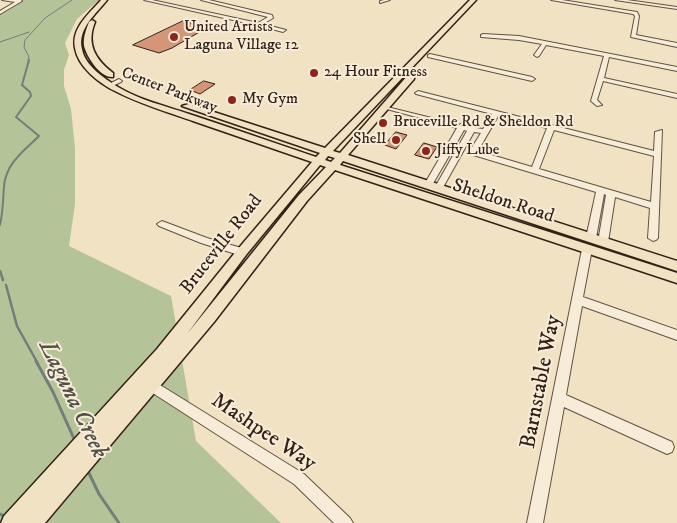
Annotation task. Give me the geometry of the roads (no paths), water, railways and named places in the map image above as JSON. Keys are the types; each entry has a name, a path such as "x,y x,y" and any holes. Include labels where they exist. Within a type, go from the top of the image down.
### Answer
{"main road":[{"name":"Center Parkway","path":"104,0 82,26 78,43 80,54 87,66 112,81 128,94 318,161"},
{"name":"Center Parkway","path":"111,0 91,24 87,36 87,44 95,62 112,81 326,153"},
{"name":"Bruceville Road","path":"32,523 120,412 242,252 318,161 473,0"},
{"name":"Bruceville Road","path":"11,523 120,412 152,386 209,318 303,198 482,0"},
{"path":"389,102 393,91 406,76 404,72"},
{"path":"160,106 191,112 199,111"},
{"name":"Sheldon Road","path":"326,153 433,187 594,243 677,278"},
{"name":"Sheldon Road","path":"318,161 677,266"}],"street":[{"path":"0,13 20,1 4,0"},
{"path":"146,0 257,26 283,30"},
{"path":"203,0 271,17 257,26"},
{"path":"382,2 388,0"},
{"path":"554,0 582,2 635,13 637,16 633,36 677,46"},
{"path":"617,0 677,8"},
{"path":"211,15 229,7"},
{"path":"483,36 500,36 545,43 677,68"},
{"path":"537,55 545,43"},
{"path":"599,105 594,101 607,55"},
{"path":"430,56 532,79"},
{"path":"600,80 677,96"},
{"path":"418,94 657,154"},
{"path":"389,102 484,131"},
{"path":"496,114 472,152 654,206"},
{"path":"433,187 462,125"},
{"path":"433,187 473,128"},
{"path":"535,170 551,128"},
{"path":"653,238 658,132"},
{"path":"594,243 601,190"},
{"path":"594,243 611,193"},
{"path":"162,224 242,252"},
{"name":"Barnstable Way","path":"535,523 578,300 594,243"},
{"path":"578,300 677,335"},
{"name":"Mashpee Way","path":"152,386 299,479 345,523"},
{"path":"560,398 668,448"}],"waterway":[{"name":"Laguna Creek","path":"28,61 29,57 24,47 25,40 45,18 72,0"},
{"name":"Laguna Creek","path":"0,42 29,32"},
{"name":"Laguna Creek","path":"0,225 5,178 8,171 17,158 39,136 16,117 31,96 30,92 22,85 29,60"},
{"name":"Laguna Creek","path":"0,271 3,280"},
{"name":"Laguna Creek","path":"6,285 17,326 37,362"},
{"name":"Laguna Creek","path":"36,361 53,392 75,441"},
{"name":"Laguna Creek","path":"87,469 99,494 119,523"},
{"name":"Laguna Creek","path":"0,514 6,517"}],"place":[{"name":"United Artists Laguna Village 12","path":"174,37"},
{"name":"24 Hour Fitness","path":"314,73"},
{"name":"My Gym","path":"232,100"},
{"name":"Bruceville Rd & Sheldon Rd","path":"383,123"},
{"name":"Shell","path":"396,140"},
{"name":"Jiffy Lube","path":"426,151"}]}
